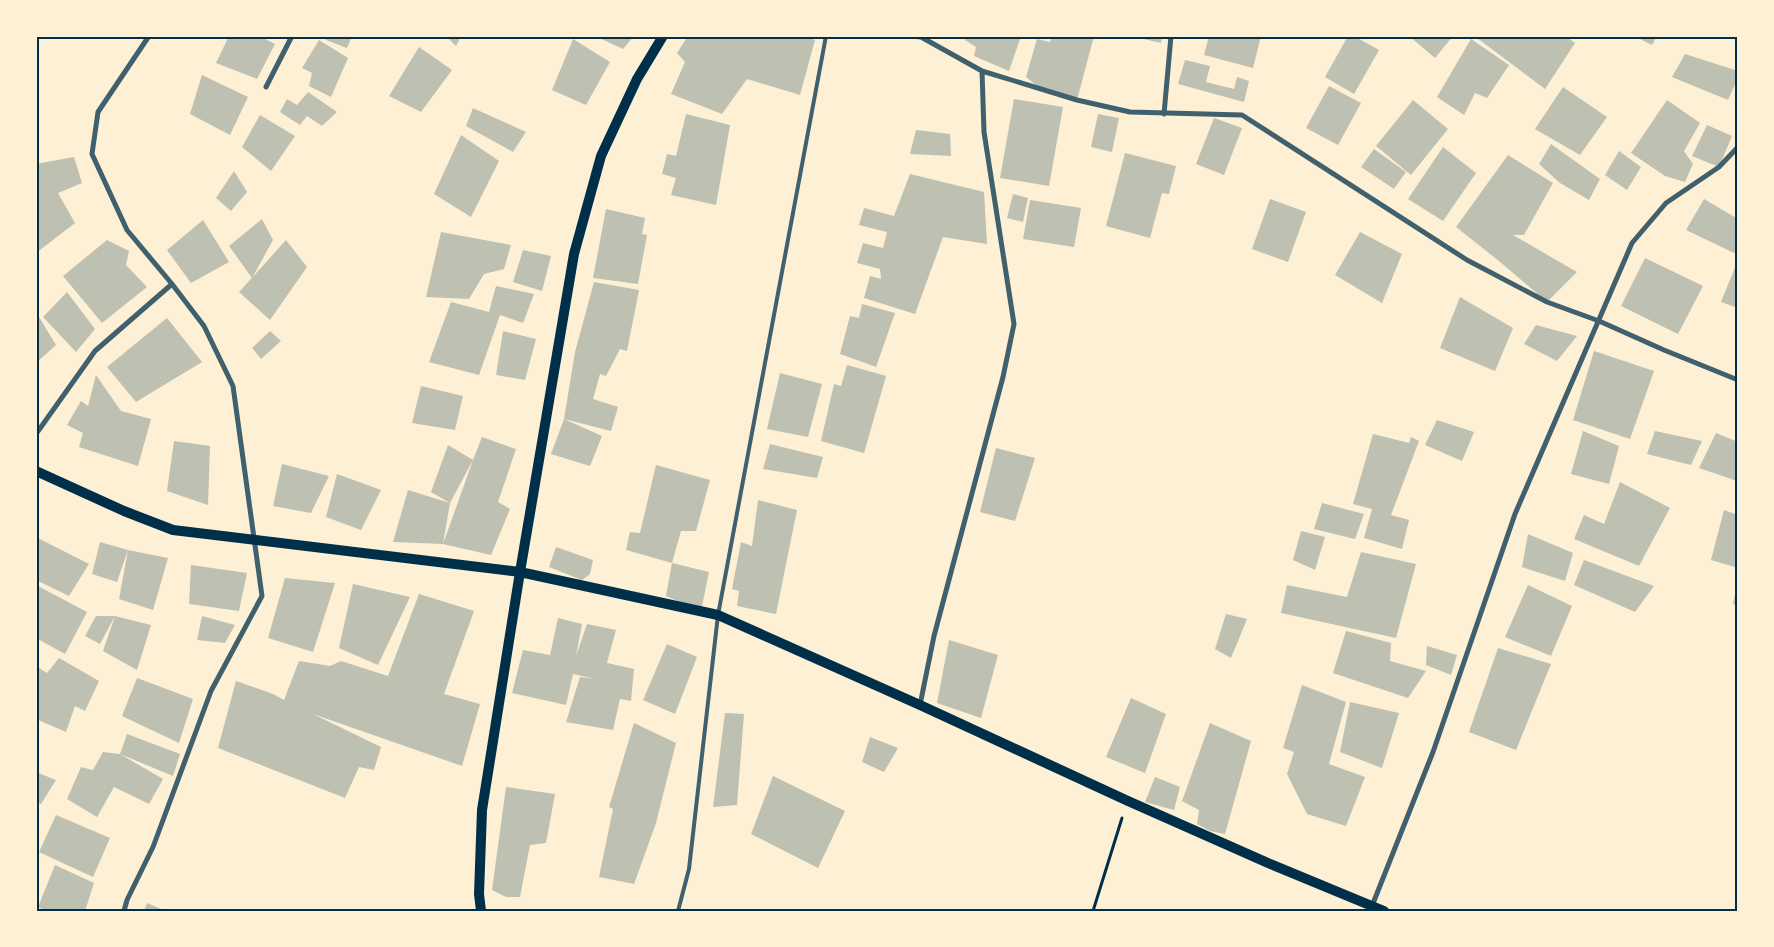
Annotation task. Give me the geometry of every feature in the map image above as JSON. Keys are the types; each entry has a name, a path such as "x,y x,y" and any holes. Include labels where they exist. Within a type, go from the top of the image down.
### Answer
{"main road":[{"path":"481,911 479,894 482,810 574,254 601,156 637,79 663,36"},
{"path":"36,471 124,511 173,530 520,572 718,615 1128,801 1384,911"}],"street":[{"path":"124,911 127,900 153,847 211,691 262,596 232,386 204,326 127,230 92,154 98,112 149,36"},
{"path":"266,87 292,36"},
{"path":"911,36 921,37 982,71 1077,100 1130,112 1242,115 1467,260 1547,302 1599,321 1738,380"},
{"path":"1164,114 1171,36"},
{"path":"920,705 934,636 1003,377 1014,324 984,132 982,71"},
{"path":"1372,907 1433,752 1515,514 1632,244 1666,203 1719,167 1738,147"},
{"path":"36,434 95,350 172,284"}],"lane":[{"path":"678,911 689,869 718,615 826,36"}],"path":[{"path":"1093,911 1128,801"}],"building":[{"path":"229,36 259,36 275,44 257,79 216,63"},
{"path":"327,36 352,36 347,48 326,40"},
{"path":"446,36 461,36 456,46"},
{"path":"595,36 634,36 623,49"},
{"path":"688,36 804,36 815,40 800,95 747,79 722,114 671,94 685,62 677,53"},
{"path":"966,36 1021,36 1009,71 974,56 976,47 965,40"},
{"path":"1052,36 1094,36 1077,100 1043,91 1026,77 1037,39 1050,42"},
{"path":"1131,36 1162,36 1161,43"},
{"path":"1209,36 1261,36 1253,68 1204,55"},
{"path":"1348,36 1354,36 1379,50 1354,94 1325,77"},
{"path":"1409,36 1453,36 1435,58"},
{"path":"1478,36 1565,36 1575,43 1545,89 1477,38"},
{"path":"1634,36 1657,36 1652,45"},
{"path":"573,39 610,62 586,105 552,90"},
{"path":"1471,39 1509,65 1487,98 1475,93 1464,115 1437,97"},
{"path":"319,40 348,58 331,97 309,86 312,73 302,68"},
{"path":"419,47 452,70 421,112 389,96"},
{"path":"1685,54 1738,71 1738,78 1728,100 1672,77"},
{"path":"1185,60 1210,66 1206,82 1234,89 1237,77 1249,81 1244,102 1178,84"},
{"path":"202,75 248,97 230,135 190,114"},
{"path":"1329,86 1361,103 1338,145 1306,128"},
{"path":"1563,87 1607,117 1580,155 1535,129"},
{"path":"308,92 337,112 322,126 307,116 300,125 280,112 287,99 297,105"},
{"path":"1014,99 1063,107 1049,186 1000,178"},
{"path":"1413,100 1448,129 1411,175 1376,146"},
{"path":"1667,100 1700,123 1684,151 1693,164 1685,182 1665,176 1631,153"},
{"path":"473,108 526,132 513,152 466,126"},
{"path":"686,114 730,125 716,205 671,195 676,178 662,174 667,154 676,156"},
{"path":"1098,114 1119,118 1112,152 1091,147"},
{"path":"260,115 295,136 271,171 242,147"},
{"path":"1214,118 1242,128 1224,175 1196,164"},
{"path":"1707,125 1732,136 1719,167 1692,156"},
{"path":"916,130 950,134 951,156 910,154"},
{"path":"461,135 499,161 471,217 434,194"},
{"path":"1551,144 1600,179 1589,200 1560,183 1539,164"},
{"path":"1443,147 1476,173 1443,221 1408,199"},
{"path":"1374,149 1406,172 1394,189 1361,167"},
{"path":"1619,151 1641,167 1627,190 1605,175"},
{"path":"1125,153 1176,166 1169,194 1162,193 1150,238 1106,226"},
{"path":"1508,155 1553,183 1524,235 1513,235 1577,272 1547,302 1456,227"},
{"path":"74,157 82,183 58,193 75,223 36,253 36,164"},
{"path":"234,171 247,192 231,211 216,198"},
{"path":"910,174 984,192 987,244 943,237 915,314 864,298 870,276 881,279 880,269 857,263 863,243 883,248 887,232 859,225 864,208 894,216"},
{"path":"1013,194 1028,198 1023,222 1007,218"},
{"path":"1270,199 1306,212 1288,262 1252,249"},
{"path":"1704,199 1738,219 1738,247 1734,253 1686,230"},
{"path":"1030,200 1081,208 1074,247 1023,239"},
{"path":"606,209 645,218 642,234 647,235 638,284 593,278"},
{"path":"262,219 273,240 252,278 229,246"},
{"path":"203,220 229,262 191,283 167,250"},
{"path":"441,232 511,245 504,269 484,274 469,299 426,297"},
{"path":"1360,232 1402,254 1382,303 1335,275"},
{"path":"107,240 129,251 126,265 147,287 102,323 63,276"},
{"path":"286,240 307,267 270,320 239,292"},
{"path":"523,250 551,256 542,291 513,282"},
{"path":"1645,258 1703,286 1678,334 1621,306"},
{"path":"1738,260 1738,308 1721,302"},
{"path":"594,282 639,290 627,351 620,349 606,376 600,374 593,399 618,407 611,431 564,419 575,352"},
{"path":"496,286 534,294 523,323 500,315 479,375 429,362 451,302 489,312"},
{"path":"67,292 95,329 76,352 43,317"},
{"path":"1460,297 1513,328 1495,371 1440,348"},
{"path":"862,304 895,313 876,367 840,354 850,316 859,318"},
{"path":"36,312 56,345 36,363"},
{"path":"167,318 202,362 136,402 107,367"},
{"path":"1536,325 1577,336 1557,361 1524,344"},
{"path":"270,331 281,341 261,359 252,348"},
{"path":"503,331 536,339 525,380 496,375"},
{"path":"1594,351 1654,371 1630,439 1573,420"},
{"path":"847,365 886,376 864,453 821,441 834,384 841,386"},
{"path":"780,373 822,384 808,437 767,429"},
{"path":"96,375 121,411 151,419 138,466 79,447 83,433 67,425 81,401 88,406"},
{"path":"421,386 463,396 455,430 412,423"},
{"path":"564,419 602,436 590,466 551,454"},
{"path":"1437,420 1474,432 1462,461 1425,445"},
{"path":"1583,431 1619,446 1609,484 1571,474"},
{"path":"1655,431 1702,441 1691,465 1647,454"},
{"path":"1716,433 1738,442 1737,481 1699,468"},
{"path":"1373,434 1409,443 1411,437 1419,441 1391,515 1409,520 1402,549 1364,538 1372,509 1353,504"},
{"path":"482,437 516,449 498,502 510,509 491,555 443,544"},
{"path":"174,441 210,446 208,505 167,491"},
{"path":"770,444 823,457 817,478 763,469"},
{"path":"448,445 473,460 450,503 431,492"},
{"path":"996,448 1035,458 1015,521 980,512"},
{"path":"282,464 329,476 311,513 273,506"},
{"path":"656,465 710,480 696,531 681,531 672,563 626,550 630,532 640,533"},
{"path":"337,474 381,490 361,530 326,517"},
{"path":"1620,482 1670,508 1639,566 1574,539 1584,515 1604,524"},
{"path":"408,490 450,503 443,544 393,542"},
{"path":"758,500 797,510 776,614 737,606 739,591 732,589 741,542 752,546"},
{"path":"1322,503 1364,514 1355,539 1314,529"},
{"path":"1724,510 1738,515 1738,568 1711,560"},
{"path":"1301,531 1325,537 1315,570 1293,560"},
{"path":"1528,534 1573,553 1565,581 1522,567"},
{"path":"36,537 89,564 69,596 36,580"},
{"path":"100,542 128,550 117,582 92,574"},
{"path":"556,547 593,560 590,574 582,580 549,567"},
{"path":"128,550 168,558 153,610 119,599"},
{"path":"1361,552 1416,564 1396,638 1281,613 1287,585 1347,597"},
{"path":"1584,560 1654,586 1635,612 1574,585"},
{"path":"672,563 709,572 701,611 666,596"},
{"path":"191,565 247,573 239,611 189,604"},
{"path":"285,578 335,583 313,652 268,638"},
{"path":"353,584 410,597 378,665 339,648"},
{"path":"36,585 87,612 65,654 36,638"},
{"path":"1528,585 1572,606 1551,656 1505,637"},
{"path":"1738,586 1738,605 1733,604"},
{"path":"419,594 474,611 444,694 480,704 462,766 313,714 381,747 374,770 359,767 345,798 218,748 236,681 273,694 284,700 299,661 330,666 341,661 388,676"},
{"path":"1226,614 1247,619 1231,658 1215,649"},
{"path":"96,616 115,616 100,644 85,636"},
{"path":"115,616 151,625 137,670 103,651"},
{"path":"202,616 235,625 225,643 197,640"},
{"path":"558,618 582,624 576,656 587,624 616,630 607,663 634,669 631,701 620,699 613,730 566,722 580,677 595,679 573,674 566,705 512,693 523,650 550,655"},
{"path":"1346,631 1391,643 1390,661 1426,671 1408,698 1333,673"},
{"path":"949,640 998,655 981,718 937,703"},
{"path":"667,644 697,657 675,714 643,700"},
{"path":"1427,646 1457,655 1451,675 1426,665"},
{"path":"1498,648 1551,664 1516,750 1469,732"},
{"path":"59,658 99,681 85,711 75,706 66,732 36,719 36,666 47,673"},
{"path":"137,678 193,699 179,743 122,716"},
{"path":"1302,685 1346,702 1329,764 1365,777 1346,826 1307,814 1287,774 1294,752 1283,748"},
{"path":"1131,698 1166,714 1145,773 1106,757"},
{"path":"1350,702 1399,713 1382,768 1340,752"},
{"path":"725,713 744,714 737,805 713,807"},
{"path":"634,723 676,743 656,823 634,884 599,877 613,809 609,807"},
{"path":"1210,723 1251,741 1225,834 1210,831 1197,824 1199,810 1182,801"},
{"path":"127,734 180,754 173,776 120,754"},
{"path":"870,737 898,748 884,772 862,762"},
{"path":"103,752 120,754 163,779 149,804 114,787 97,817 67,799 81,767 93,770"},
{"path":"36,772 56,780 41,804 36,802"},
{"path":"773,776 845,811 818,868 751,834"},
{"path":"1155,777 1180,787 1174,810 1145,802"},
{"path":"506,787 555,794 546,843 530,845 520,897 506,897 492,890"},
{"path":"56,815 110,838 93,877 39,852"},
{"path":"55,865 94,883 85,911 47,911 38,907"},
{"path":"147,903 166,911 144,911"}]}
